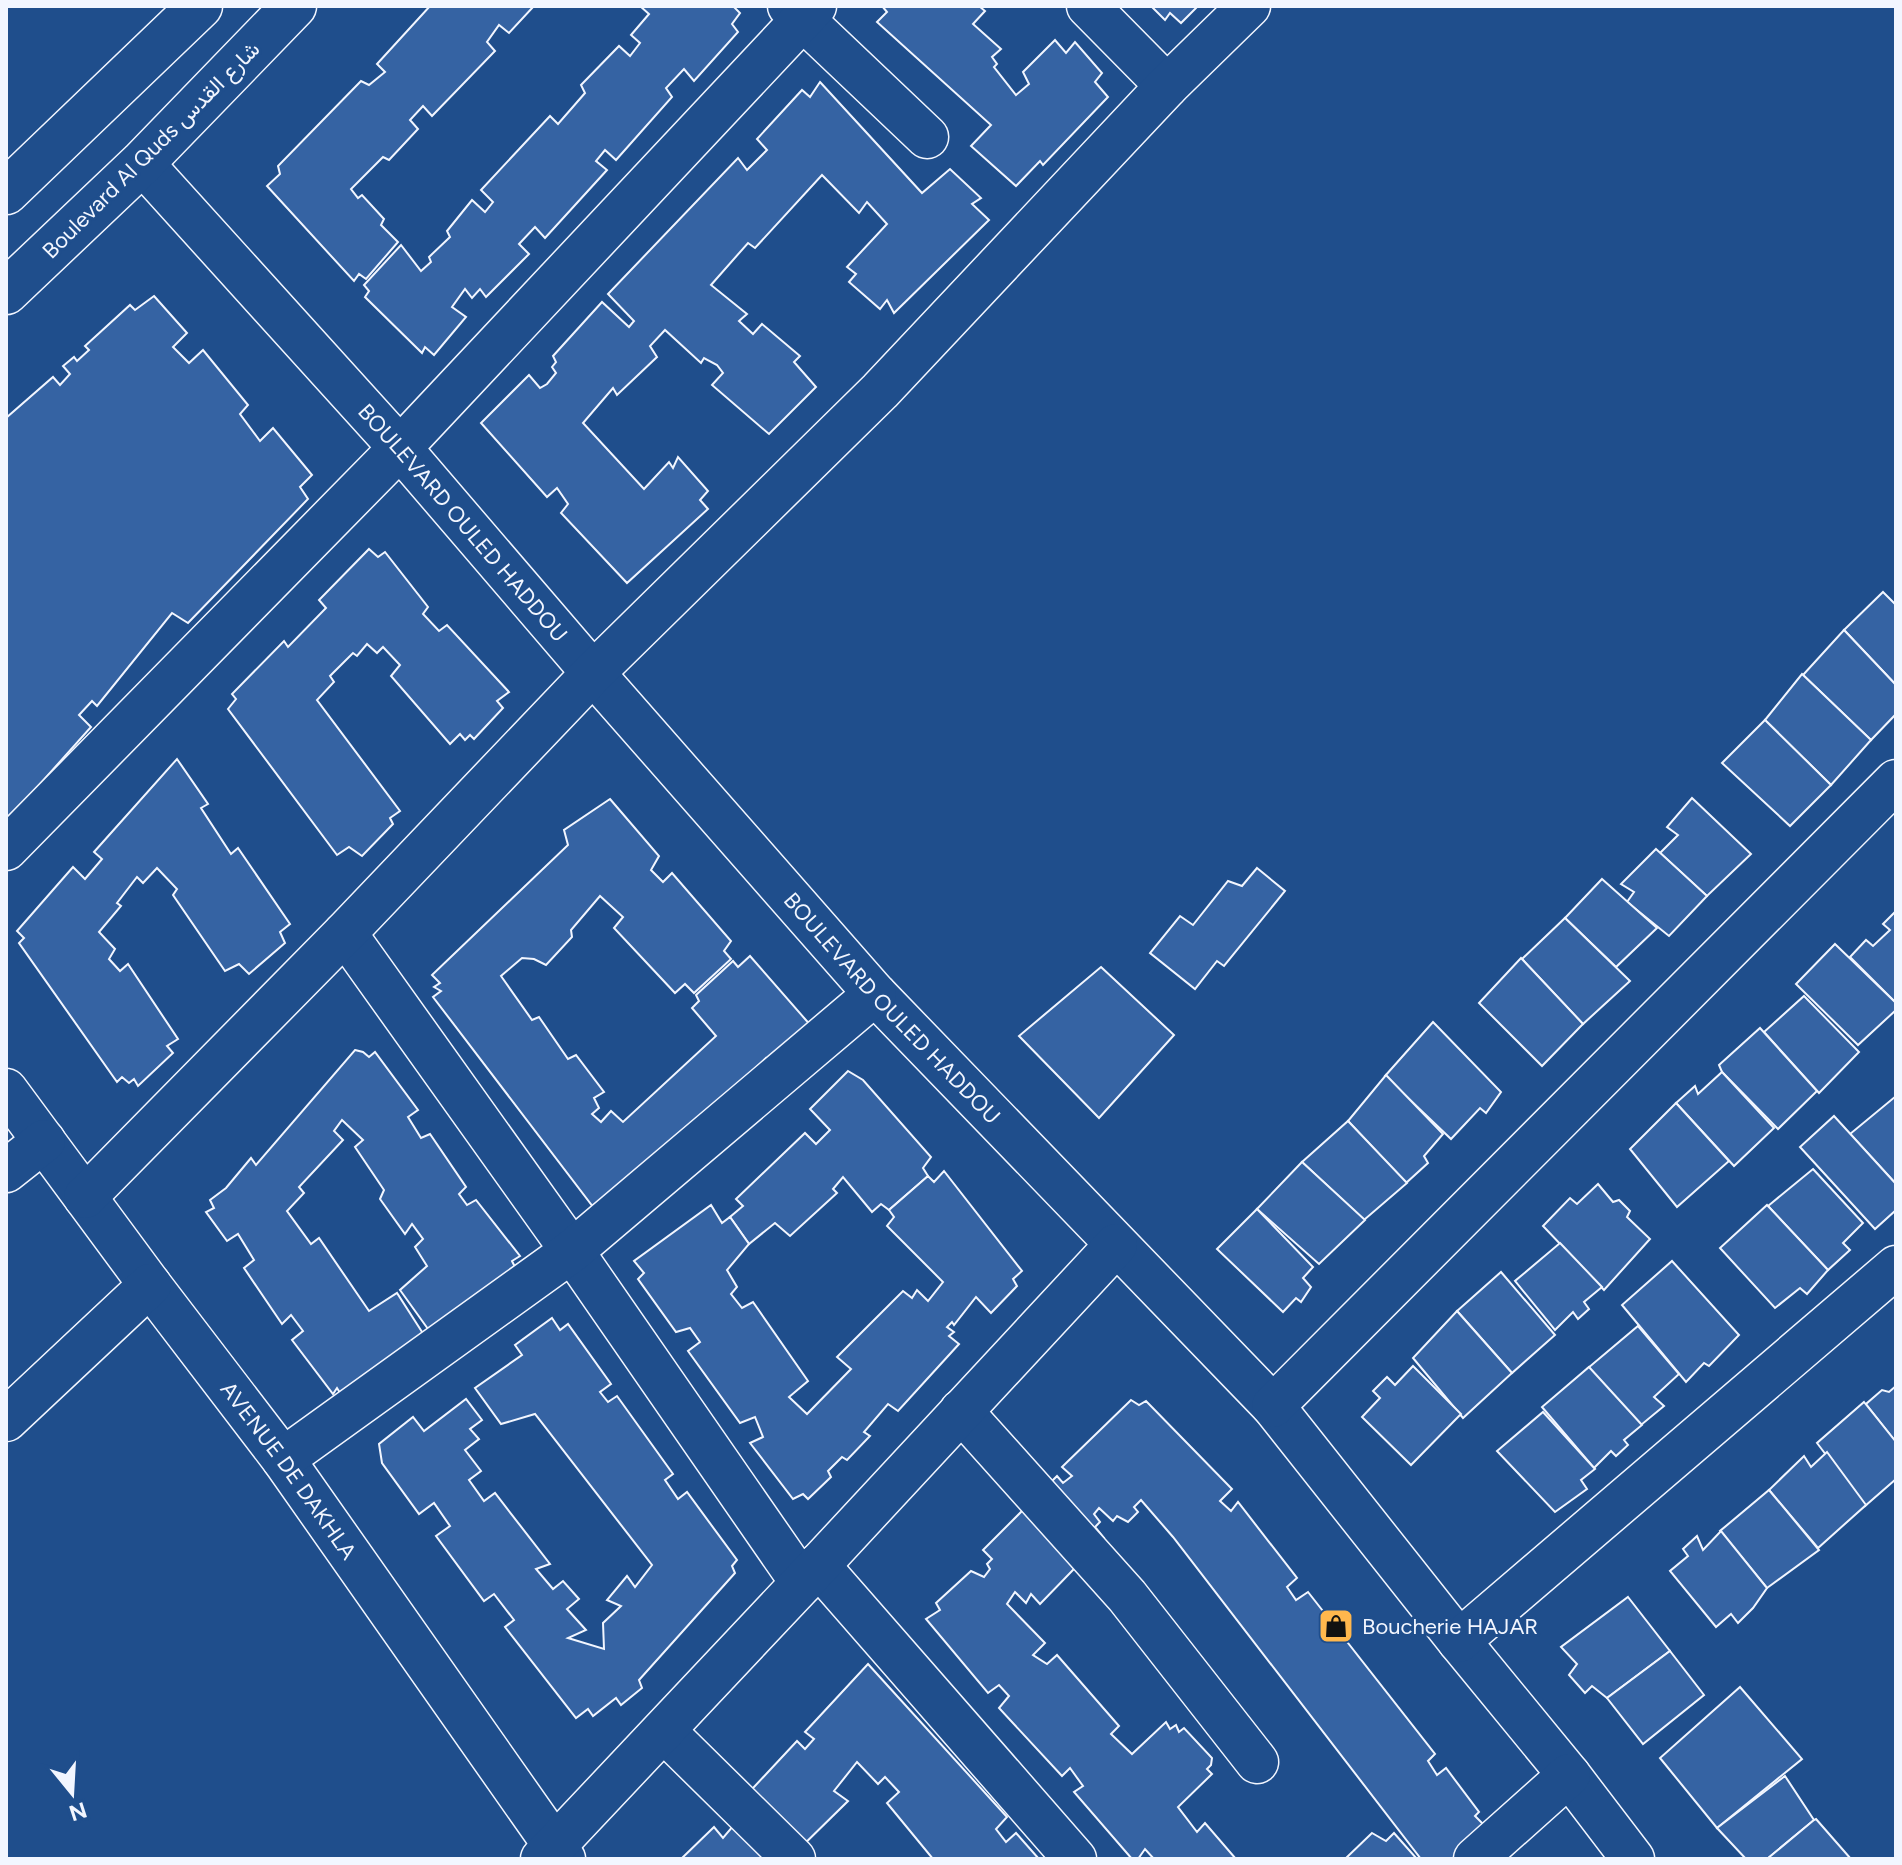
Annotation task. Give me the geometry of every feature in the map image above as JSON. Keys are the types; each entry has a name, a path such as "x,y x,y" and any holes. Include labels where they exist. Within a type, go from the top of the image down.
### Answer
{"main road":[{"path":"12,176 200,6"},
{"name":"Boulevard Al Quds شارع القدس","path":"6,292 142,163 294,6"}],"street":[{"path":"1088,6 1167,86"},
{"path":"85,1197 345,933 593,673 880,391 1167,86 1249,6"},
{"path":"6,849 400,448 802,10 927,137"},
{"name":"BOULEVARD OULED HADDOU","path":"142,163 400,448 875,994 1273,1406 1633,1859"},
{"path":"1273,1406 1890,799"},
{"path":"345,933 572,1251 810,1574 1075,1859"},
{"path":"283,1459 572,1251 875,994"},
{"name":"AVENUE DE DAKHLA","path":"6,1090 283,1459 553,1855"},
{"path":"6,1171 44,1141"},
{"path":"553,1855 664,1731 1116,1245"},
{"path":"1459,1641 1896,1267"},
{"path":"6,1420 150,1285"},
{"path":"961,1411 1127,1596 1257,1762"},
{"path":"664,1731 794,1859"},
{"path":"1475,1859 1569,1775"}],"building":[{"path":"430,6 534,6 509,33 499,25 487,42 495,51 432,116 423,106 410,120 418,129 389,160 383,157 351,189 358,198 362,195 384,219 381,225 398,242 366,279 359,274 354,281 267,186 280,174 278,166 361,81 369,85 385,72 377,64"},
{"path":"640,6 733,6 740,13 732,24 738,32 694,81 684,69 666,88 672,97 616,160 605,150 596,161 607,170 545,238 535,227 519,244 529,254 486,297 480,289 472,298 465,289 452,307 466,317 434,355 425,347 422,353 365,297 369,291 364,285 401,245 421,271 431,262 429,257 450,237 447,231 472,200 485,212 493,202 481,190 550,116 558,124 585,93 581,85 619,46 630,56 640,43 631,35 649,14"},
{"path":"882,6 979,6 985,11 973,24 1001,49 992,57 997,64 994,67 1016,95 1029,84 1023,72 1055,40 1066,53 1075,42 1102,73 1095,82 1108,97 1043,165 1040,161 1016,186 971,146 991,125 877,22 887,12"},
{"path":"1151,6 1198,6 1181,23 1170,13 1165,20"},
{"path":"820,82 922,193 950,169 981,198 972,204 989,220 894,313 887,300 880,309 849,282 856,274 847,267 887,224 867,202 859,213 822,175 755,248 748,243 711,285 747,314 739,321 753,334 762,324 800,356 794,362 816,387 769,434 712,385 723,373 717,365 704,358 701,363 665,330 650,346 657,357 617,395 613,388 583,423 644,489 669,462 673,468 678,457 708,491 700,500 708,509 627,583 561,513 568,504 557,488 547,497 481,423 529,375 540,388 547,384 556,373 552,367 556,362 553,356 602,302 629,327 634,321 608,294 738,158 747,170 767,150 757,139 802,90 810,97"},
{"path":"154,296 187,333 173,347 189,363 203,350 248,405 240,414 260,441 273,428 312,475 300,487 308,499 188,623 172,613 97,706 92,701 79,715 91,727 6,822 6,418 53,377 60,385 70,374 63,366 74,357 77,361 89,350 85,346 130,305 135,310"},
{"path":"369,549 378,557 385,552 428,607 423,614 439,631 447,625 509,692 497,701 503,708 474,739 470,735 465,740 460,734 450,744 391,676 400,665 383,647 377,653 367,644 357,656 353,653 330,676 334,682 317,700 400,811 390,818 393,824 362,856 349,847 337,855 228,709 236,699 232,694 284,641 288,647 326,608 319,600"},
{"path":"1883,592 1896,605 1896,685 1844,630"},
{"path":"1844,630 1896,685 1896,714 1871,740 1803,675"},
{"path":"1802,674 1871,740 1831,785 1765,720"},
{"path":"1765,720 1831,785 1790,826 1722,763"},
{"path":"177,759 208,804 201,808 231,854 238,848 290,924 280,932 285,943 249,974 239,964 225,971 173,895 177,889 157,868 143,883 137,877 117,903 121,906 99,932 115,949 109,959 120,971 128,964 178,1039 167,1046 173,1053 138,1086 134,1079 129,1083 122,1077 117,1082 19,943 24,938 17,931 73,867 85,879 102,859 94,852"},
{"path":"1692,798 1751,854 1707,896 1660,853 1678,835 1667,827"},
{"path":"610,799 659,856 651,870 663,882 672,873 731,941 724,951 731,959 694,993 685,984 675,993 614,928 623,917 600,896 571,930 572,937 546,965 522,958 501,976 532,1020 539,1017 568,1059 576,1055 604,1092 594,1098 599,1108 592,1114 601,1122 611,1111 623,1122 716,1036 692,1008 699,1001 696,995 733,961 738,967 750,956 812,1027 787,1080 766,1058 600,1216 433,997 441,991 434,987 440,983 432,975 568,845 564,830"},
{"path":"1656,849 1707,896 1669,936 1627,902 1634,892 1621,884"},
{"path":"1257,868 1285,891 1224,966 1217,961 1195,989 1150,953 1180,916 1193,925 1228,881 1242,886"},
{"path":"1602,879 1657,928 1616,967 1565,918"},
{"path":"1896,911 1896,1003 1850,957 1866,940 1873,946 1890,930 1883,924"},
{"path":"1565,918 1630,981 1583,1024 1522,959"},
{"path":"1835,944 1896,1003 1896,1010 1858,1045 1796,984"},
{"path":"1521,958 1583,1024 1542,1066 1479,1003"},
{"path":"1101,967 1174,1035 1099,1118 1019,1036"},
{"path":"1804,996 1859,1052 1819,1093 1764,1032"},
{"path":"1433,1022 1501,1092 1486,1113 1480,1108 1451,1139 1385,1076"},
{"path":"1760,1028 1817,1091 1778,1129 1722,1072 1719,1065"},
{"path":"355,1050 369,1057 375,1052 418,1110 408,1117 421,1138 430,1134 466,1187 459,1194 467,1205 476,1200 520,1256 512,1261 519,1275 428,1329 400,1290 427,1266 415,1247 423,1239 412,1224 405,1234 380,1199 384,1190 355,1147 363,1140 342,1120 334,1131 343,1140 299,1187 304,1193 287,1211 311,1244 319,1238 369,1311 397,1293 424,1335 347,1404 337,1388 333,1394 292,1340 303,1331 291,1315 282,1324 244,1268 254,1260 238,1234 227,1241 206,1212 214,1208 210,1200 226,1188 251,1158 256,1165"},
{"path":"848,1071 863,1080 931,1157 923,1168 928,1176 889,1210 881,1204 872,1212 843,1177 833,1189 837,1193 790,1236 775,1223 749,1244 730,1217 743,1206 736,1199 805,1133 816,1144 830,1130 810,1109"},
{"path":"1722,1072 1774,1128 1734,1166 1676,1103 1695,1086 1698,1094"},
{"path":"1386,1075 1443,1134 1424,1156 1428,1163 1406,1183 1348,1121"},
{"path":"1896,1096 1896,1184 1850,1134"},
{"path":"1676,1103 1729,1161 1677,1207 1630,1149"},
{"path":"1834,1116 1896,1184 1896,1210 1875,1229 1800,1147"},
{"path":"1348,1121 1407,1183 1364,1220 1302,1162"},
{"path":"1302,1162 1365,1220 1319,1264 1257,1209"},
{"path":"1813,1169 1863,1223 1843,1243 1850,1250 1828,1270 1768,1206"},
{"path":"944,1171 1022,1271 1013,1279 1017,1286 991,1313 976,1297 954,1325 952,1322 947,1327 954,1332 949,1336 959,1344 898,1411 888,1404 864,1432 870,1436 847,1460 842,1457 828,1471 831,1477 808,1499 803,1494 793,1499 750,1443 763,1437 755,1417 740,1423 688,1351 700,1342 690,1328 676,1332 638,1279 644,1273 634,1261 711,1205 722,1223 730,1217 749,1244 727,1270 737,1287 731,1294 742,1308 753,1302 808,1381 789,1397 807,1414 851,1369 837,1357 903,1291 912,1298 917,1290 928,1301 943,1282 887,1226 894,1217 889,1210 928,1176 934,1182"},
{"path":"1598,1184 1613,1202 1619,1200 1630,1211 1627,1217 1650,1239 1604,1290 1543,1226 1570,1198 1577,1204"},
{"path":"1767,1205 1828,1270 1807,1294 1800,1288 1775,1308 1720,1248"},
{"path":"1257,1209 1313,1267 1303,1278 1311,1287 1301,1302 1296,1298 1283,1312 1217,1249"},
{"path":"1560,1243 1602,1287 1584,1302 1589,1309 1578,1319 1573,1312 1555,1330 1515,1281"},
{"path":"1672,1261 1739,1335 1709,1366 1704,1363 1686,1382 1622,1305"},
{"path":"1501,1272 1555,1335 1512,1373 1457,1311"},
{"path":"1457,1311 1512,1373 1463,1418 1413,1358"},
{"path":"552,1318 560,1330 568,1324 611,1384 600,1392 608,1402 617,1396 673,1474 665,1480 678,1499 687,1492 737,1560 732,1566 735,1573 639,1680 642,1688 621,1705 616,1698 593,1716 588,1709 576,1718 505,1627 514,1620 494,1594 484,1601 436,1536 450,1526 434,1503 419,1514 382,1463 379,1444 413,1417 424,1431 466,1399 482,1420 470,1429 479,1439 465,1450 481,1471 469,1480 484,1501 495,1493 550,1564 536,1569 553,1589 563,1581 579,1599 567,1609 586,1630 568,1638 604,1649 603,1623 621,1606 607,1600 627,1576 635,1587 652,1565 535,1414 501,1424 475,1388 522,1355 515,1345"},
{"path":"1638,1326 1679,1374 1654,1397 1664,1406 1641,1425 1588,1368"},
{"path":"1413,1366 1461,1414 1411,1465 1362,1417 1380,1398 1373,1391 1387,1377 1395,1385"},
{"path":"1589,1367 1642,1425 1624,1440 1628,1445 1616,1456 1611,1451 1594,1468 1542,1407"},
{"path":"1896,1386 1896,1442 1866,1404 1882,1390 1889,1392"},
{"path":"1131,1400 1139,1405 1146,1401 1232,1489 1220,1501 1231,1511 1238,1502 1297,1578 1287,1587 1296,1600 1308,1592 1435,1754 1428,1761 1437,1775 1446,1768 1479,1812 1475,1816 1491,1832 1462,1859 1421,1859 1173,1537 1141,1500 1134,1507 1138,1512 1128,1522 1117,1516 1113,1521 1099,1508 1094,1514 1100,1522 1095,1527 1104,1538 1040,1604 1031,1594 1026,1603 1015,1592 1007,1604 1045,1643 1033,1655 1047,1664 1057,1655 1119,1726 1111,1734 1132,1754 1166,1722 1170,1729 1176,1725 1179,1732 1184,1728 1212,1758 1207,1769 1212,1774 1178,1807 1197,1832 1205,1823 1236,1859 1154,1859 1145,1849 1138,1859 1132,1859 1074,1792 1083,1786 1070,1768 1062,1776 999,1708 1009,1696 999,1685 988,1693 926,1619 940,1610 936,1603 971,1571 984,1577 990,1569 987,1564 992,1559 983,1550 1057,1476 1063,1483 1072,1476 1062,1467"},
{"path":"1864,1402 1896,1442 1896,1479 1865,1506 1817,1443"},
{"path":"1543,1412 1595,1469 1581,1480 1587,1489 1555,1512 1497,1451"},
{"path":"1827,1452 1866,1505 1818,1548 1769,1490 1804,1456 1811,1467"},
{"path":"1769,1490 1819,1550 1767,1588 1720,1531"},
{"path":"1721,1531 1767,1588 1738,1623 1731,1614 1716,1627 1670,1571 1688,1556 1683,1549 1697,1536 1703,1550"},
{"path":"1628,1597 1670,1651 1607,1698 1592,1686 1585,1693 1569,1675 1577,1664 1561,1647"},
{"path":"1670,1651 1704,1695 1643,1744 1607,1698"},
{"path":"868,1664 1007,1817 996,1829 1006,1842 1016,1833 1039,1859 933,1859 887,1803 899,1792 885,1777 878,1784 857,1762 834,1791 848,1801 789,1859 681,1859 714,1827 723,1838 734,1825 725,1818 797,1741 805,1749 814,1739 805,1732"},
{"path":"1740,1687 1802,1759 1717,1828 1660,1758"},
{"path":"1785,1776 1814,1820 1767,1859 1746,1859 1717,1828"},
{"path":"1814,1820 1851,1859 1767,1859"},
{"path":"1372,1833 1386,1841 1394,1833 1417,1859 1345,1859"}],"place":[{"name":"Boucherie HAJAR","path":"1336,1626"}]}
